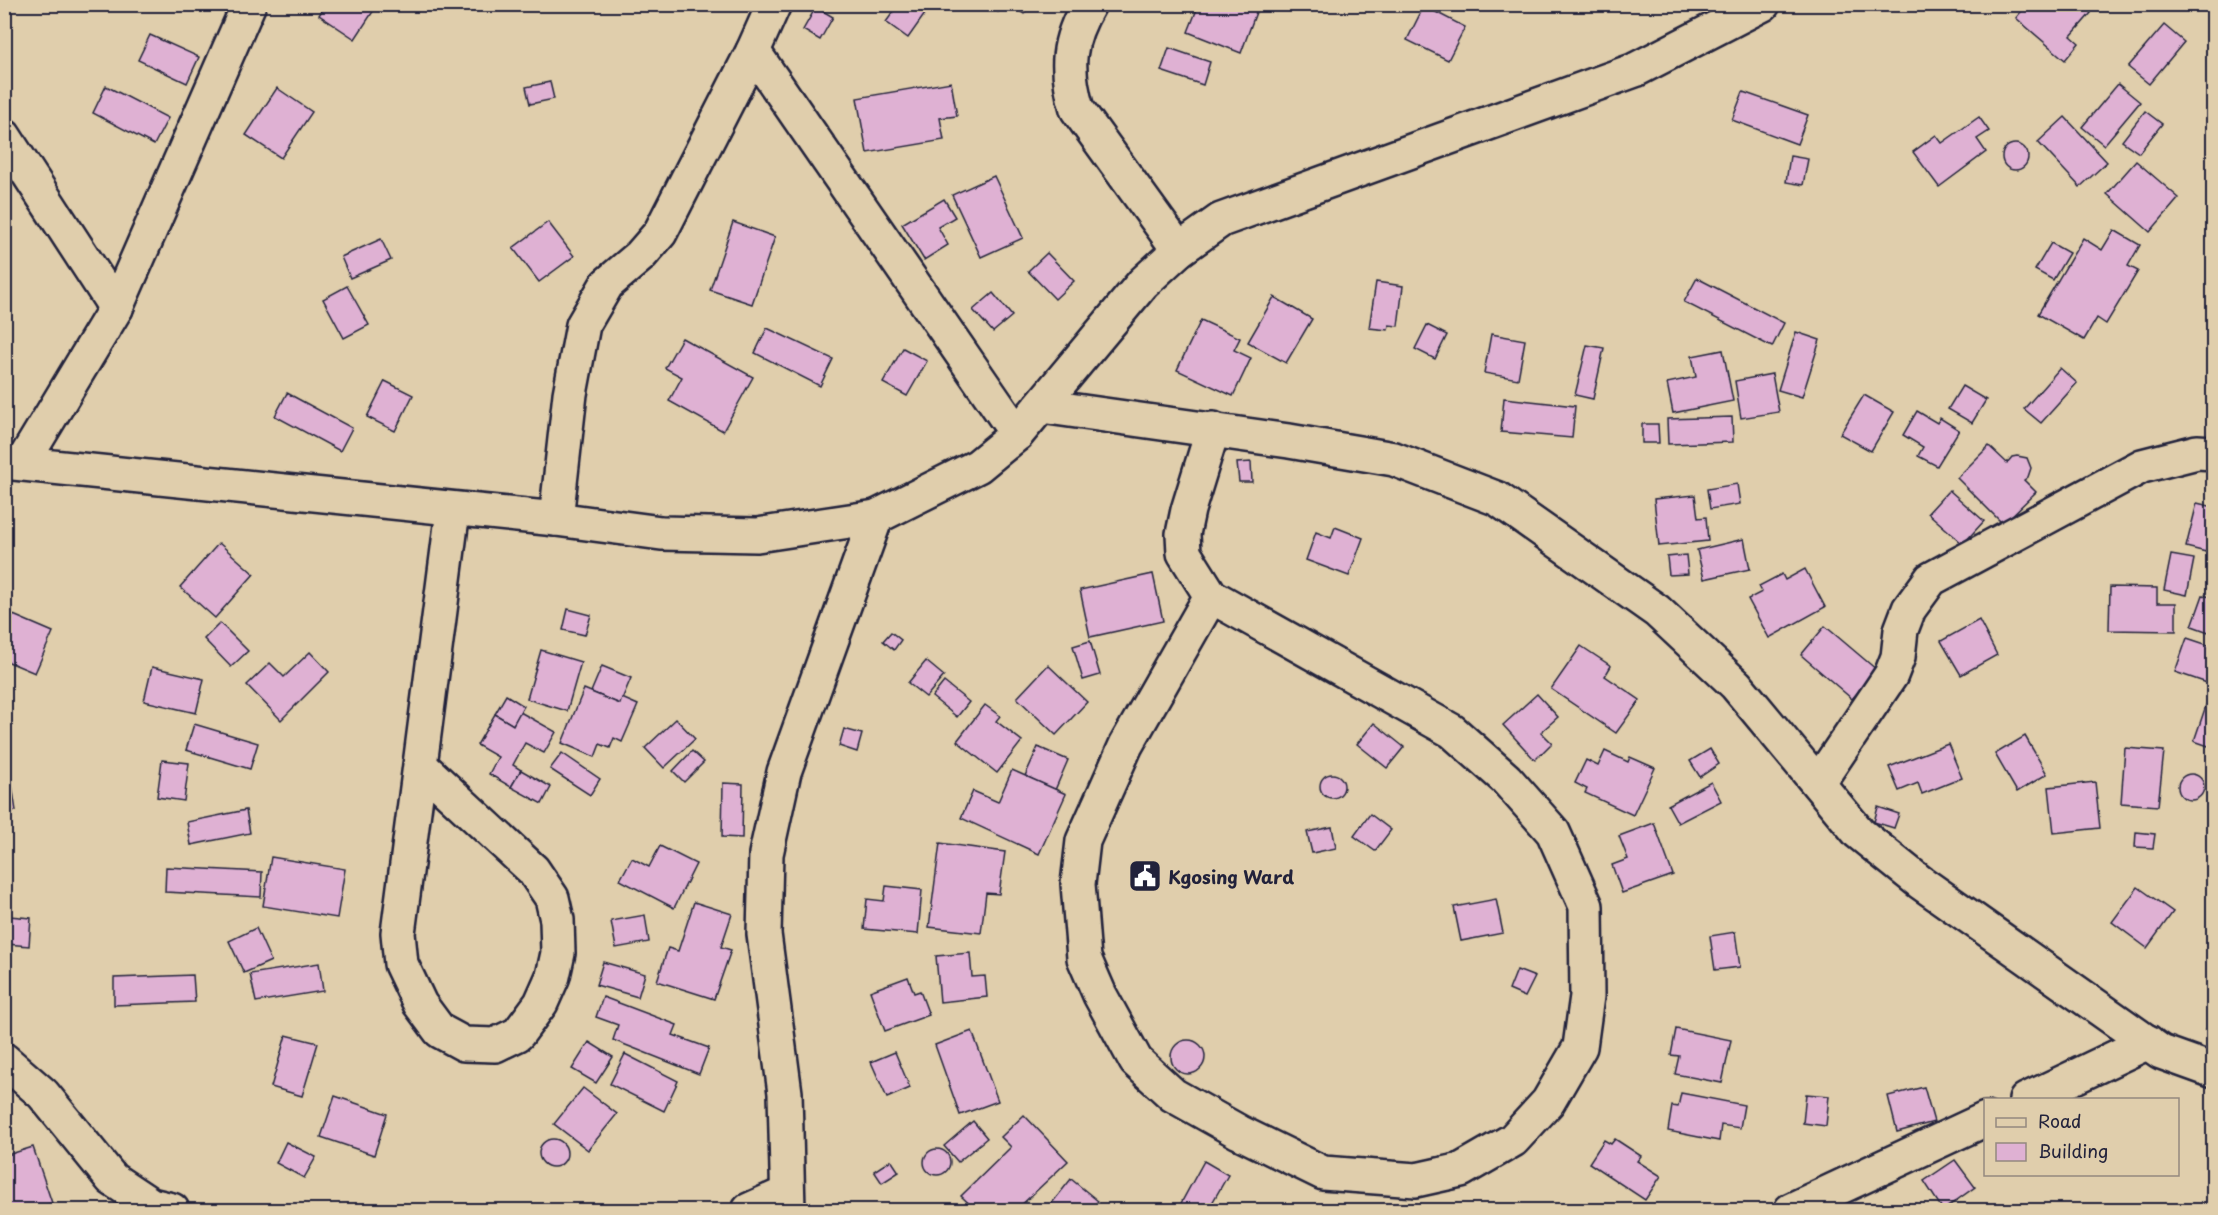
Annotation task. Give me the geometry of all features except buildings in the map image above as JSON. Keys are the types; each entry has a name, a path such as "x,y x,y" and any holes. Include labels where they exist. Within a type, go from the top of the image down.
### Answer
{"street":[{"path":"249,4 116,308 14,462 453,510 556,519 661,533 757,535 876,517 978,466 1017,434 1143,283 1179,250 1221,220 1635,70 1763,4"},
{"path":"556,519 570,393 583,325 607,284 640,256 660,233 753,51 774,4"},
{"path":"1089,4 1078,23 1071,47 1070,83 1077,109 1179,250"},
{"path":"753,51 1017,434"},
{"path":"4,136 116,308"},
{"path":"1041,406 1213,429 1394,459 1498,499 1657,611 1736,685 1859,833 1920,882 2161,1052 2214,1071"},
{"path":"1211,596 1126,745 1083,841 1078,884 1084,958 1100,995 1136,1061 1173,1095 1239,1132 1323,1173 1416,1180 1461,1170 1513,1140 1548,1102 1580,1047 1587,996 1586,906 1553,832 1506,779 1452,730 1211,596 1184,553 1183,534 1213,429"},
{"path":"1818,783 1891,675 1898,657 1901,630 1909,609 1931,579 2142,466 2197,452 2214,453"},
{"path":"420,765 533,870 552,897 557,920 558,953 553,976 541,1003 518,1034 495,1045 464,1044 441,1031 420,1004 401,964 398,933 453,510"},
{"path":"748,1210 788,1202 785,1093 764,934 766,854 784,772 876,517"},
{"path":"2030,1098 2148,1042"},
{"path":"4,1060 42,1094 112,1179 151,1205 172,1210"},
{"path":"1791,1210 1984,1120"}],"place":[{"name":"Kgosing Ward","path":"1145,876"}]}
